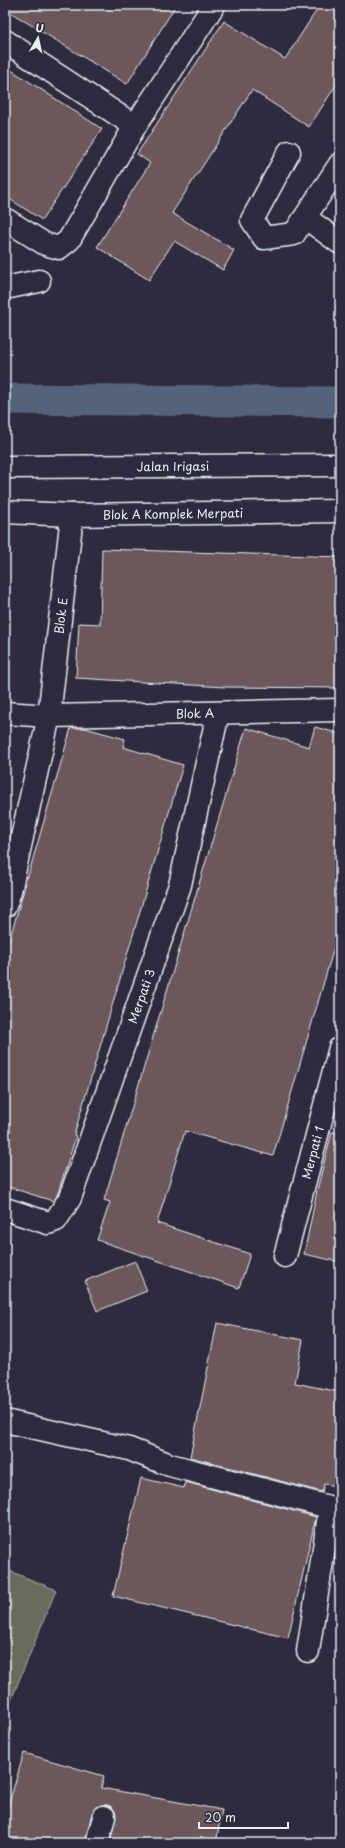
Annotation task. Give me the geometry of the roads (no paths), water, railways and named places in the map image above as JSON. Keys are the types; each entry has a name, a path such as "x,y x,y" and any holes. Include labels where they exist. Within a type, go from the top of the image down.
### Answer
{"street":[{"path":"5,219 45,244 59,248 69,240 135,126 214,5"},
{"path":"5,41 135,126"},
{"path":"288,152 252,220 264,238 294,234 306,218 340,164"},
{"path":"306,218 340,242"},
{"path":"5,288 39,281"},
{"name":"Jalan Irigasi","path":"5,467 340,465"},
{"name":"Blok A Komplek Merpati","path":"5,512 72,515 340,511"},
{"name":"Blok E","path":"49,716 72,515"},
{"name":"Blok A","path":"5,713 49,716 340,710"},
{"name":"Merpati 3","path":"5,1209 48,1223 56,1220 70,1198 180,885 218,713"},
{"path":"5,906 10,891 49,716"},
{"name":"Merpati 1","path":"285,1256 340,1048"},
{"path":"5,1421 129,1449 170,1465 335,1510 308,1651"},
{"path":"97,1843 104,1816"}],"waterway":[{"path":"5,399 340,402"}]}
